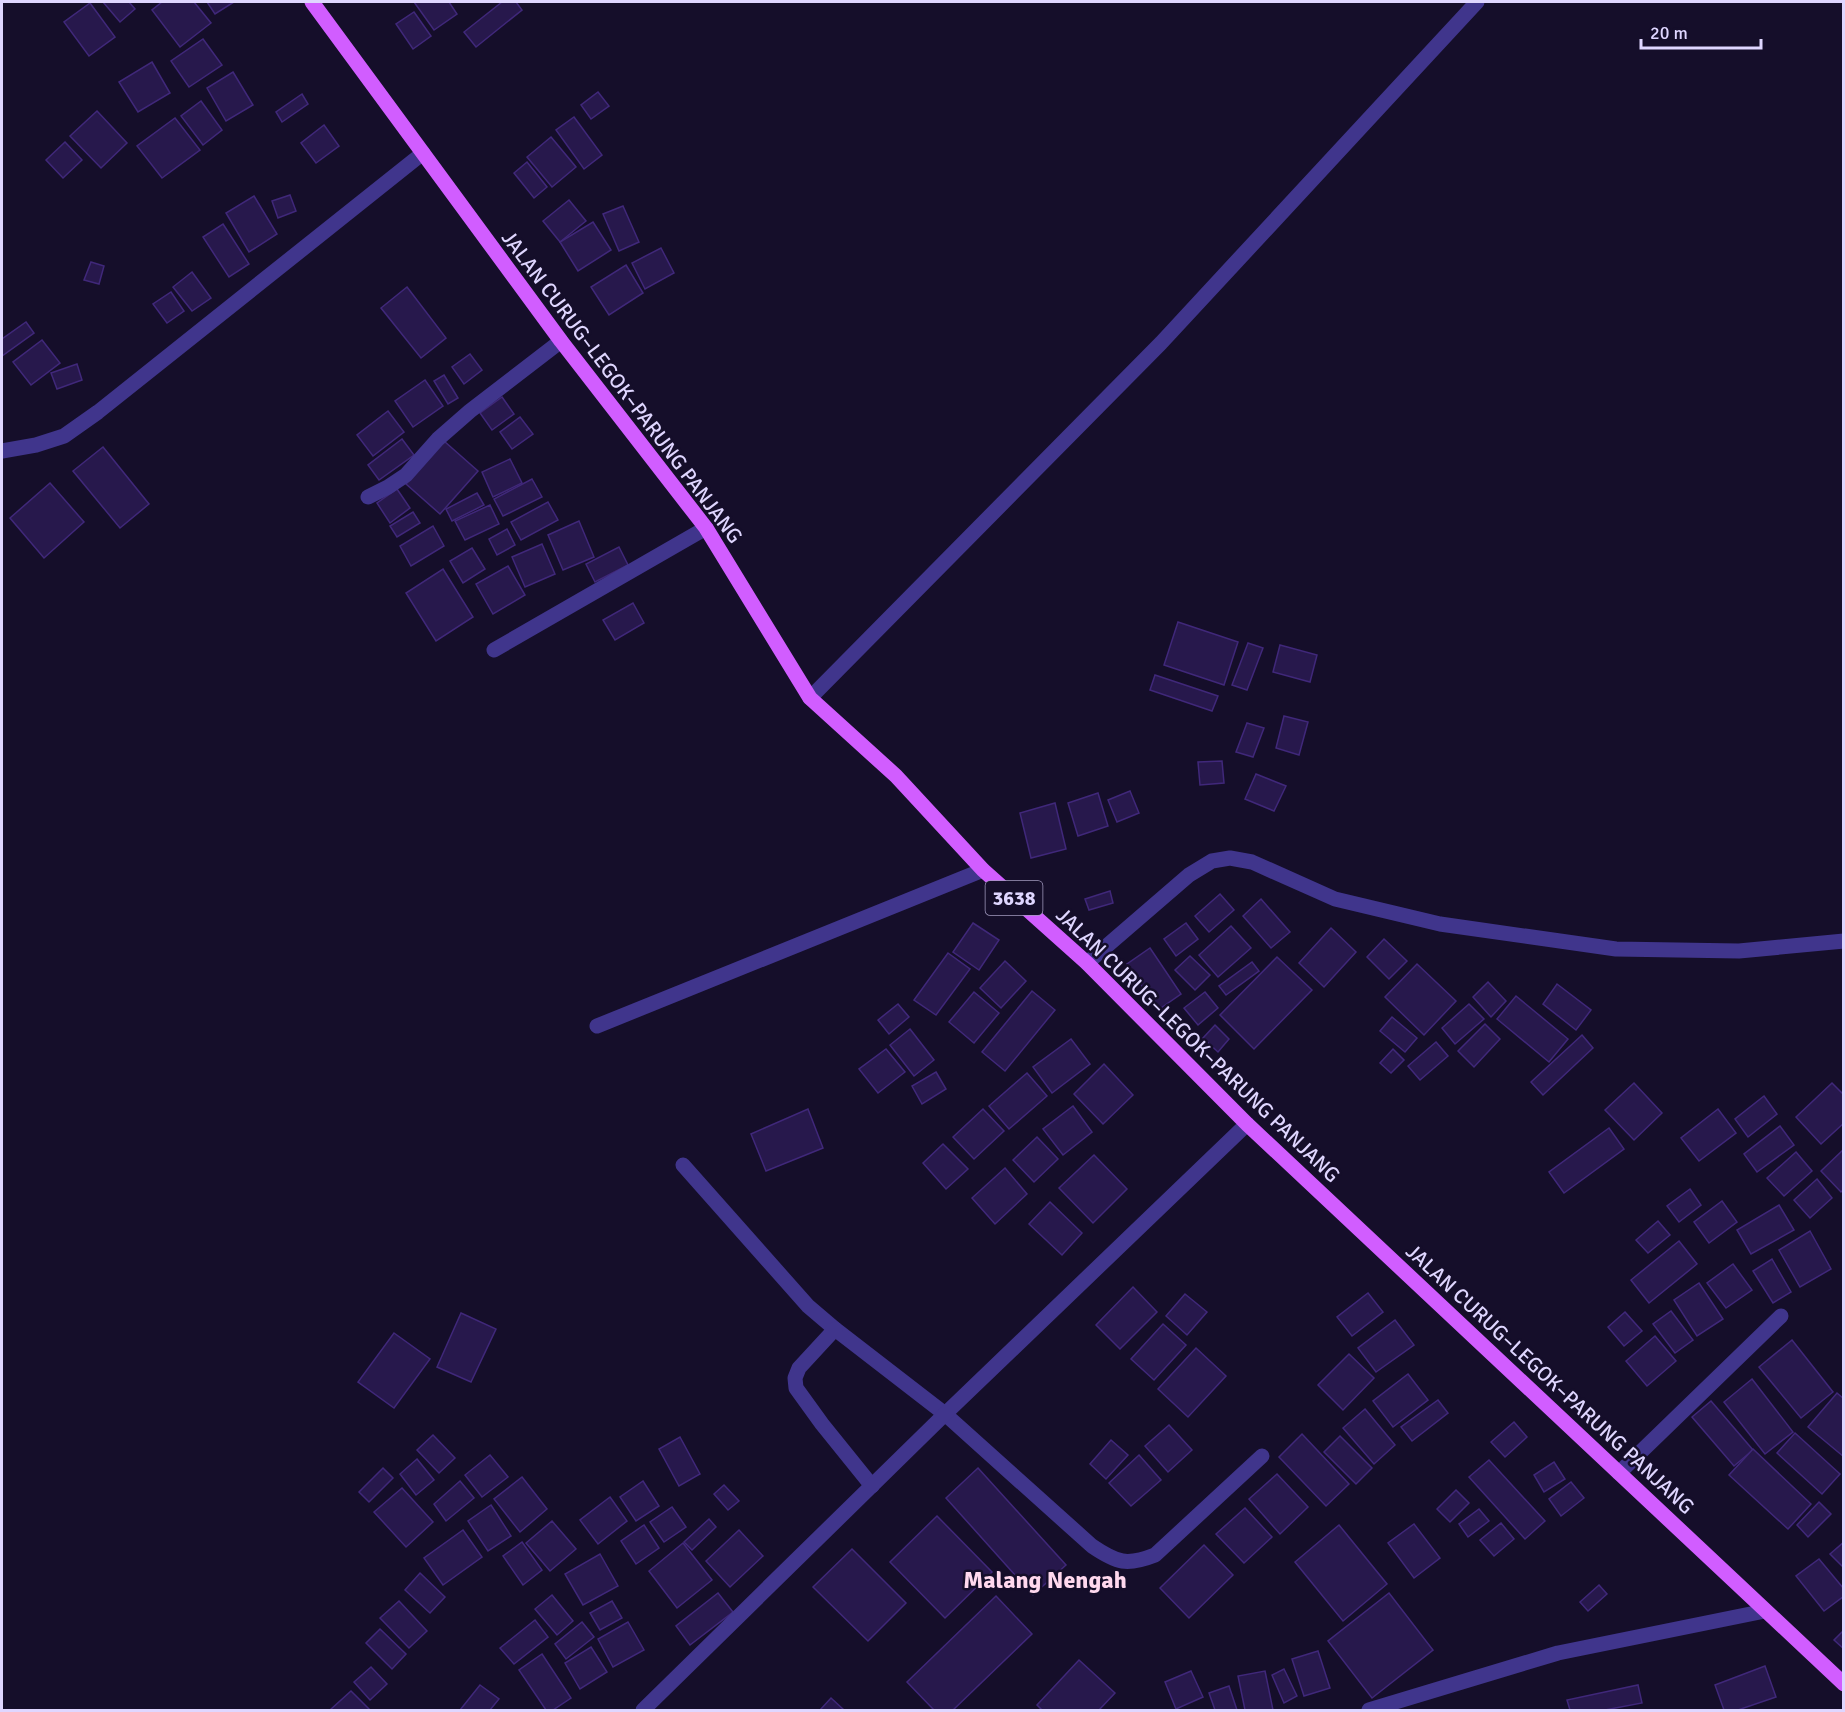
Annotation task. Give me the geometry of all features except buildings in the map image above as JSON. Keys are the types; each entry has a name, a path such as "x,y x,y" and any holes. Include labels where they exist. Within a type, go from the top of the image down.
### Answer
{"main road":[{"name":"JALAN CURUG–LEGOK–PARUNG PANJANG","path":"312,2 561,341 706,528 810,698 897,776 983,870 1087,963 1247,1124 1844,1684"}],"street":[{"path":"810,698 1161,343 1477,2"},
{"path":"2,451 36,445 64,436 423,153"},
{"path":"368,497 406,475 438,439 463,417 561,341"},
{"path":"494,650 706,528"},
{"path":"1087,963 1189,875 1212,861 1230,858 1252,862 1335,898 1440,924 1616,949 1739,951 1844,940"},
{"path":"597,1026 983,870"},
{"path":"651,1708 945,1414 1247,1124"},
{"path":"683,1165 808,1306 945,1414 1092,1546 1111,1558 1126,1563 1155,1555 1262,1456"},
{"path":"1619,1473 1781,1316"},
{"path":"835,1329 799,1368 795,1378 796,1388 872,1486"},
{"path":"1369,1710 1558,1653 1765,1611"}],"district":[{"name":"Malang Nengah","path":"1045,1580"}]}
